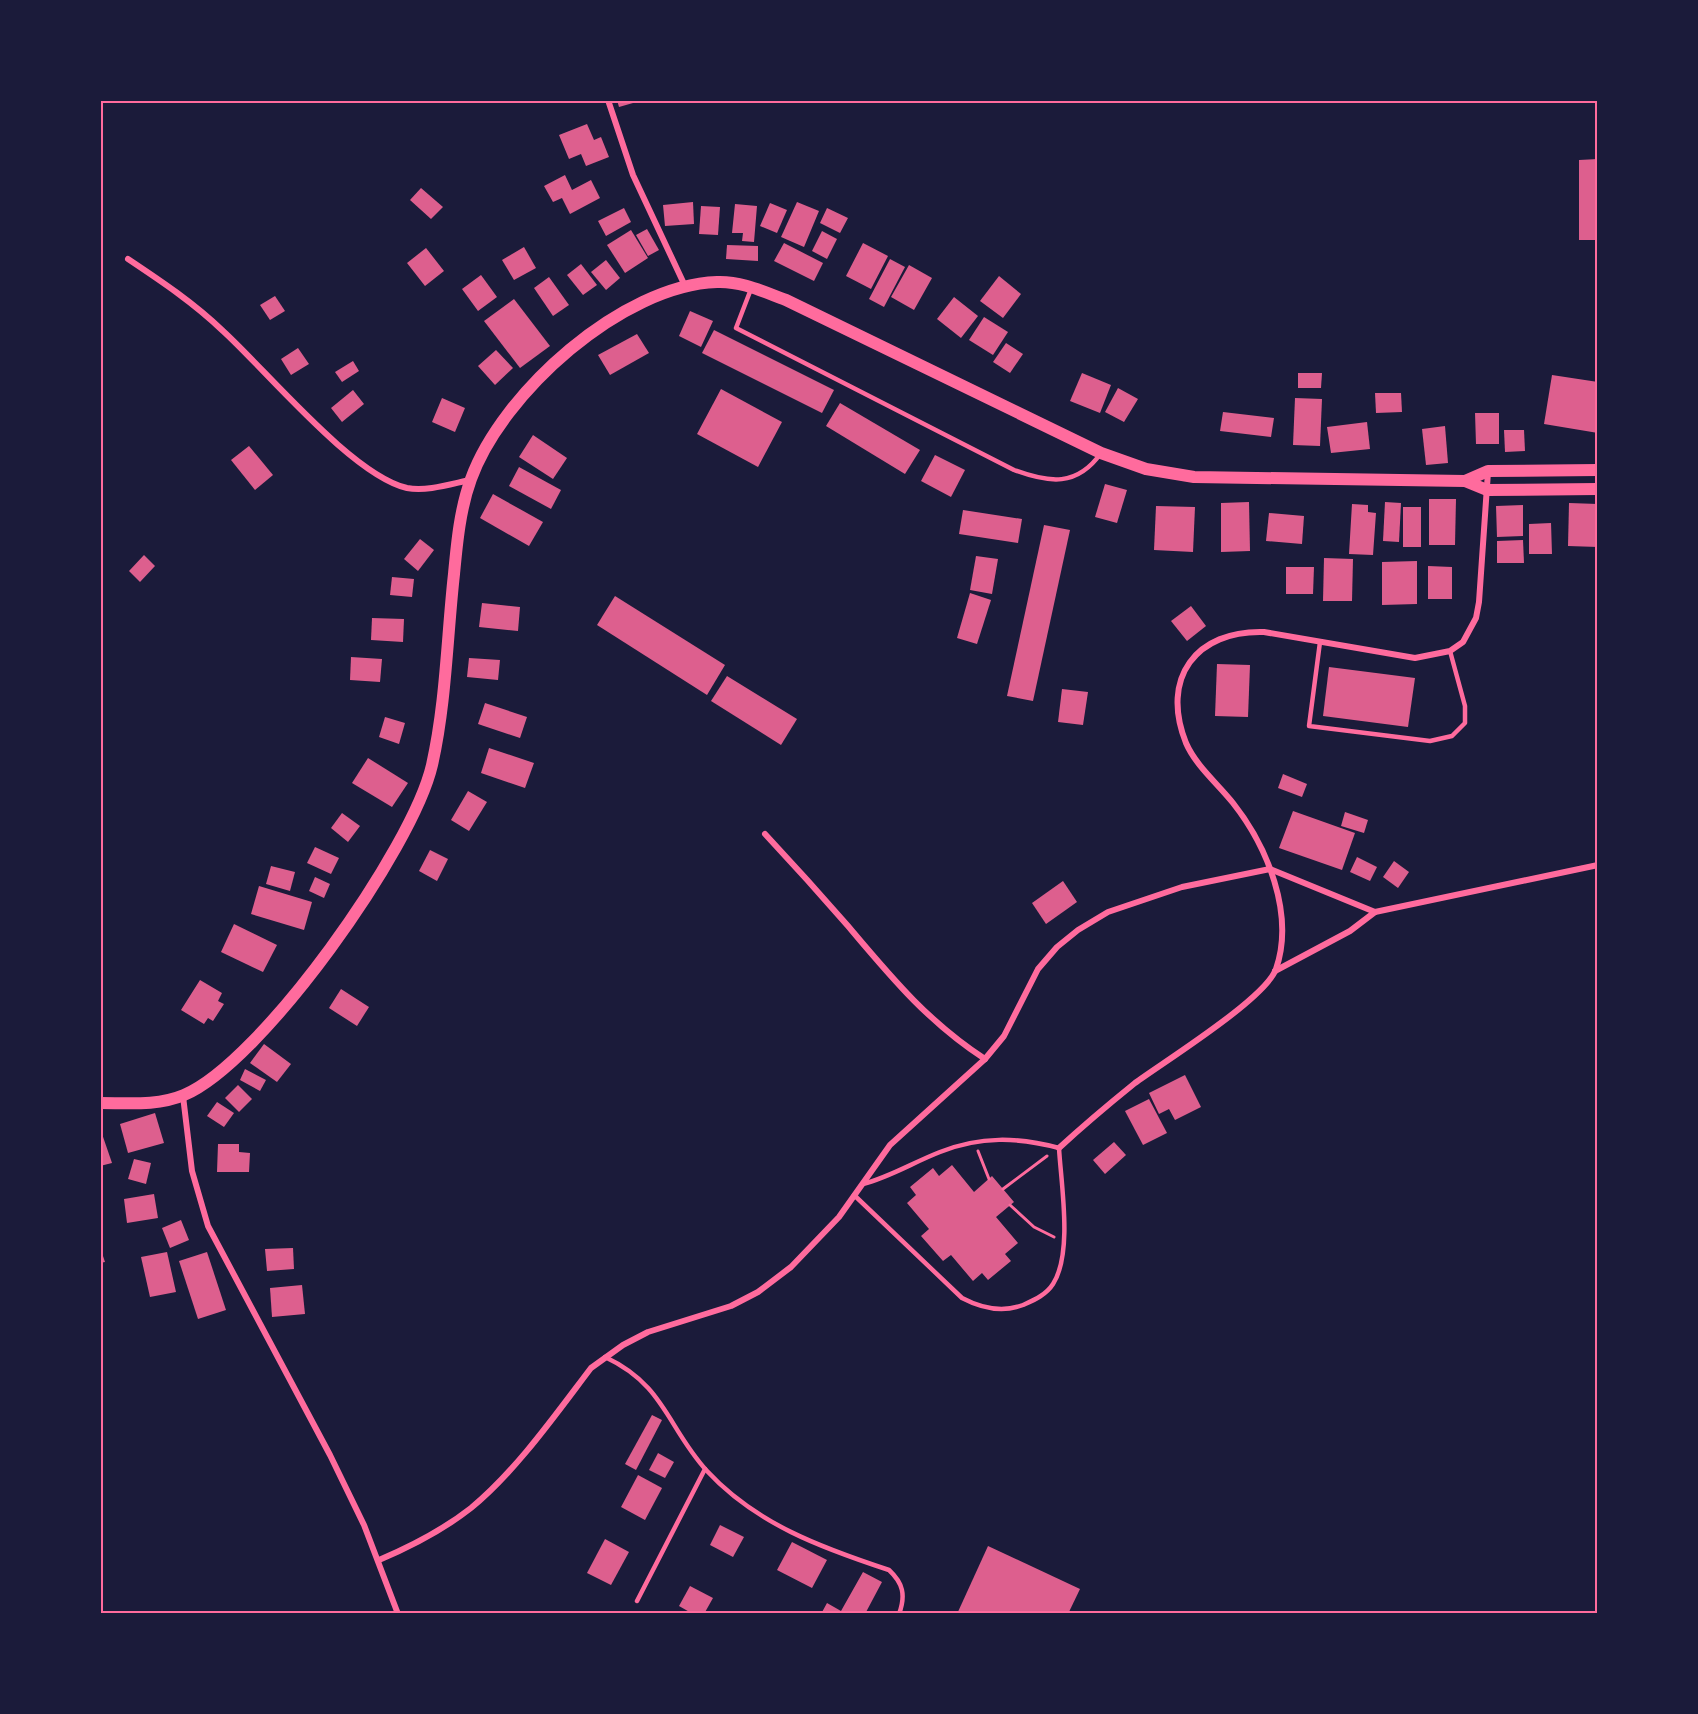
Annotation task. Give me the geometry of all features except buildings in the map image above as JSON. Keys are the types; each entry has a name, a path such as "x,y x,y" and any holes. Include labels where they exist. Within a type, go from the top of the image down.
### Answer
{"main road":[{"path":"100,1103 148,1103 183,1096 209,1082 266,1027 344,929 399,843 418,806 432,766 459,524 470,480 485,447 506,412 537,378 576,344 649,300 685,286 719,282 752,287 786,300 1101,453 1146,469 1194,477 1465,481 1487,490 1598,489"},
{"path":"1465,481 1488,471 1598,470"}],"street":[{"path":"608,100 633,175 685,286"},
{"path":"128,259 188,300 223,331 332,438 386,480 409,488 438,487 470,480"},
{"path":"1275,971 1281,932 1280,912 1270,869 1250,825 1197,762 1187,744 1180,723 1178,703 1180,684 1187,665 1196,653 1228,635 1264,632 1415,658 1450,651 1463,642 1476,618 1488,471"},
{"path":"765,834 817,890 907,996 936,1024 985,1059"},
{"path":"1059,1148 1135,1083 1251,999 1275,971 1350,931 1375,912 1598,865"},
{"path":"379,1560 439,1531 471,1507 495,1485 591,1368 605,1357 648,1332 731,1306 758,1292 791,1267 817,1243 897,1138 985,1059 1004,1035 1038,969 1057,947 1078,930 1107,912 1182,887 1270,869 1375,912"},
{"path":"183,1096 192,1171 208,1226 243,1297 305,1405 379,1560 398,1614"}],"lane":[{"path":"752,287 736,328 1014,470 1039,479 1078,476 1093,465 1101,453"},
{"path":"1320,642 1309,726 1431,741 1452,736 1465,723 1465,706 1450,651"},
{"path":"854,1195 962,1298 977,1306 998,1310 1019,1306 1038,1298 1052,1285 1060,1268 1063,1240 1059,1148 1007,1138 977,1141 940,1152 895,1173 860,1185"},
{"path":"605,1357 627,1367 644,1382 705,1469 730,1493 763,1518 803,1539 889,1570 900,1581 903,1593 899,1614"},
{"path":"637,1601 705,1469"}],"path":[{"path":"977,1141 981,1164 988,1179"},
{"path":"1003,1189 1059,1148"},
{"path":"1010,1205 1034,1227 1063,1240"}]}
